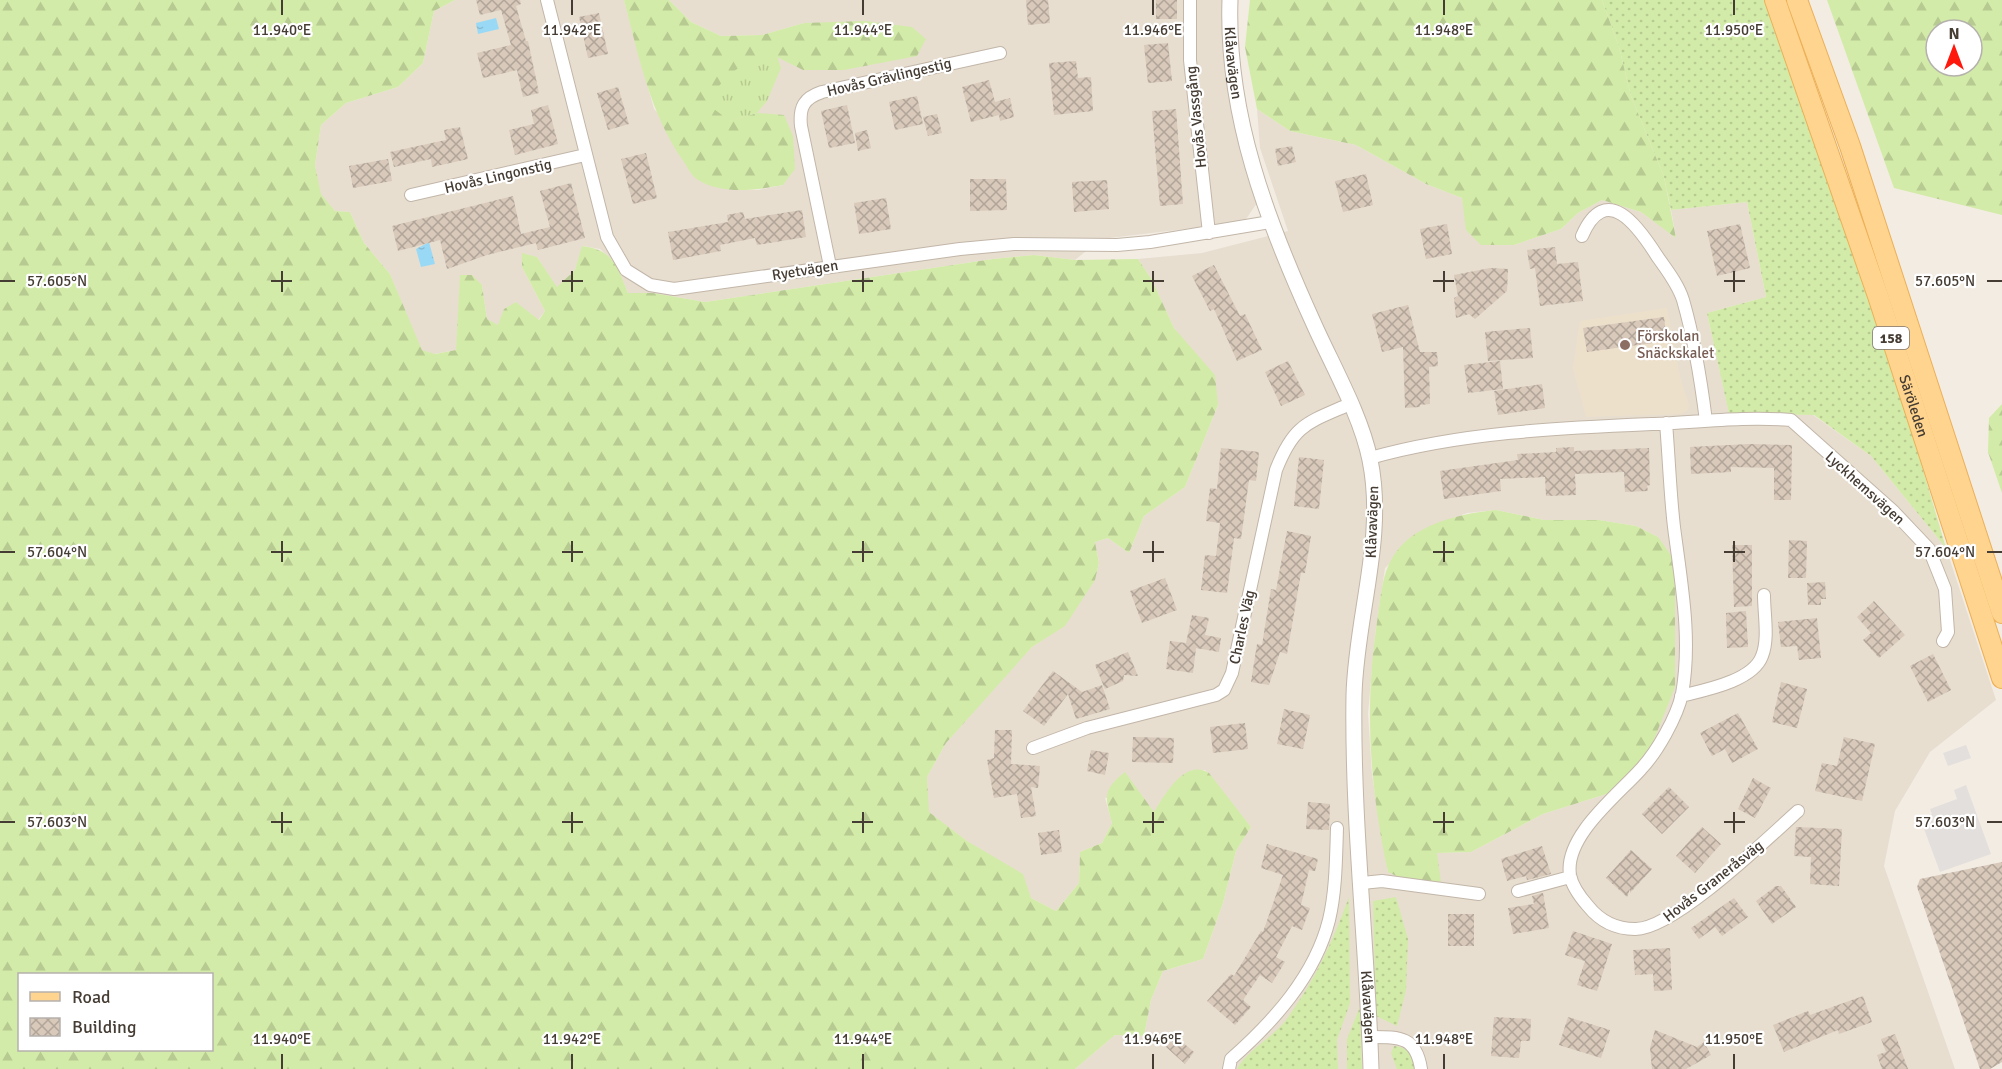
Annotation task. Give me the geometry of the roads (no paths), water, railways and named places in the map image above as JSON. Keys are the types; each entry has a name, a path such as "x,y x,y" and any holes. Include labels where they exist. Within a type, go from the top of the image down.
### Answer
{"main road":[{"name":"Säröleden","path":"1775,0 1878,296 2002,678"},
{"name":"Säröleden","path":"1797,0 1850,146 2002,613"}],"street":[{"name":"Ryetvägen","path":"547,0 607,237 626,270 650,285 674,289 699,287 830,266 1003,245 1118,245 1270,222"},
{"name":"Hovås Vassgång","path":"1190,0 1190,60 1209,233"},
{"name":"Klåvavägen","path":"1230,0 1236,88 1256,182 1270,222 1350,404 1370,458 1375,488 1372,561 1362,609 1354,691 1357,808 1371,1069"},
{"name":"Hovås Grävlingestig","path":"830,266 799,114 803,103 810,96 822,92 1000,53"},
{"name":"Hovås Lingonstig","path":"411,195 585,155"},
{"path":"1582,236 1592,216 1602,211 1617,211 1631,218 1644,236 1682,297 1706,421"},
{"name":"Charles Väg","path":"1033,748 1064,735 1224,690 1232,673 1276,470 1287,442 1300,429 1350,404"},
{"name":"Lyckhemsvägen","path":"1370,458 1396,450 1563,428 1706,421 1791,420 1893,511 1929,549 1939,569 1945,589 1948,632 1943,641"},
{"path":"1518,891 1570,877 1572,855 1583,833 1653,755 1682,696 1686,641 1685,613 1672,509 1666,423"},
{"path":"1682,696 1732,680 1752,670 1759,663 1765,646 1764,596"},
{"name":"Hovås Graneråsväg","path":"1570,877 1580,897 1602,919 1618,928 1639,930 1662,921 1698,896 1751,854 1798,811"},
{"path":"1228,1069 1232,1059 1281,1010 1314,958 1329,921 1332,906 1337,828"},
{"path":"1362,883 1382,882 1479,894"},
{"path":"1370,1037 1398,1038 1407,1041 1417,1051 1421,1069"}],"water":[{"path":"496,18 499,29 478,34 476,23"},
{"path":"429,242 435,264 421,267 416,249"}],"place":[{"name":"Förskolan Snäckskalet","path":"1625,345"}]}
